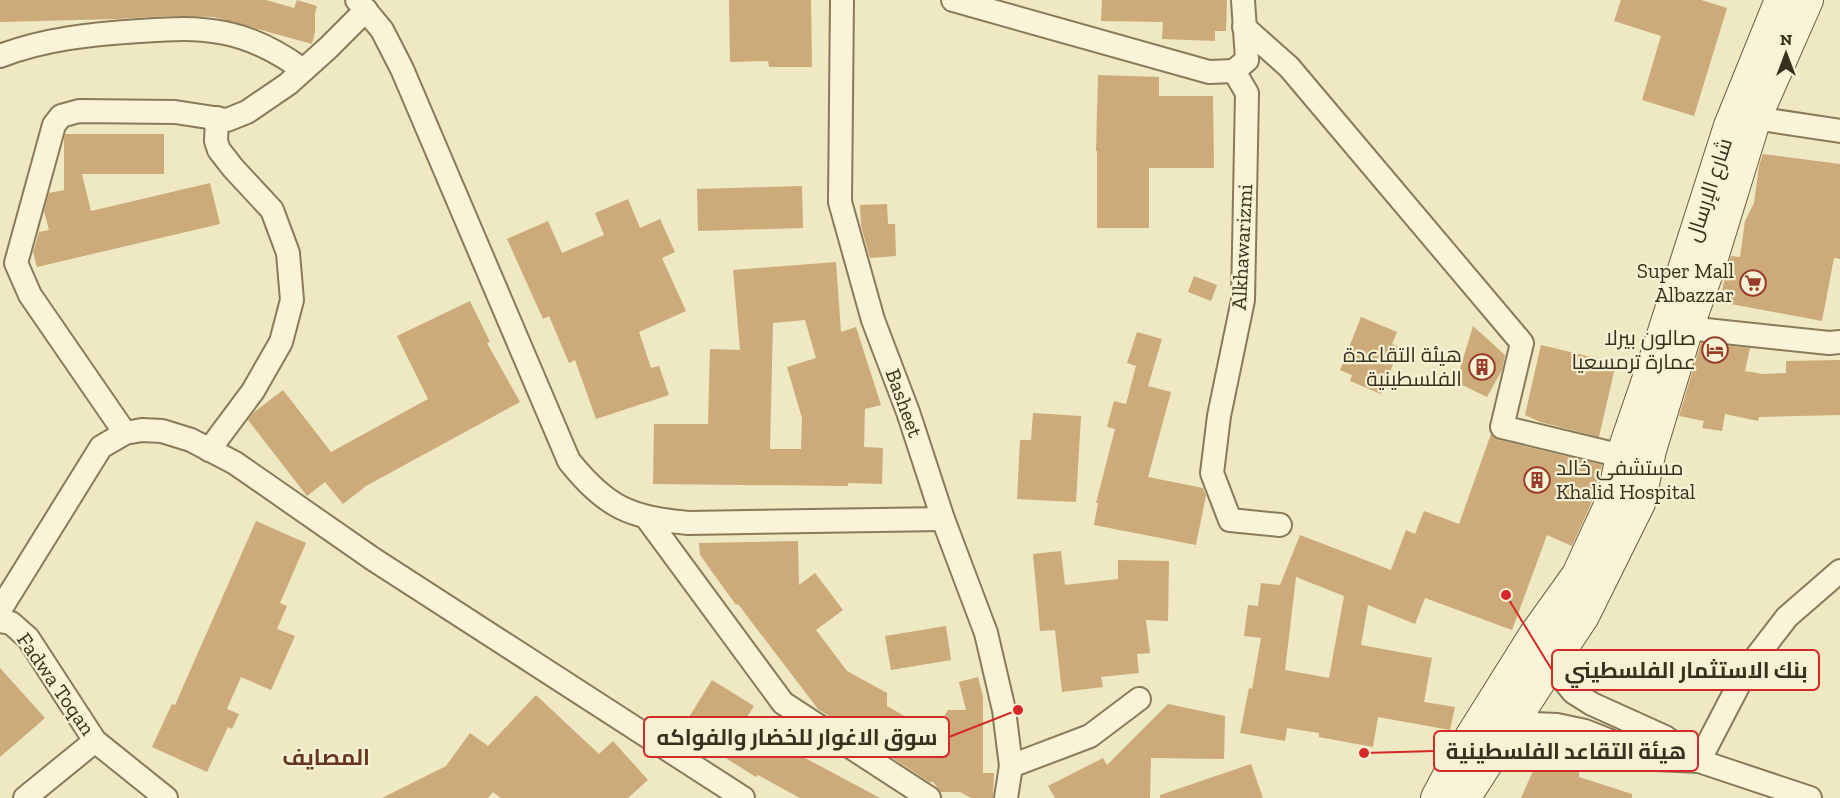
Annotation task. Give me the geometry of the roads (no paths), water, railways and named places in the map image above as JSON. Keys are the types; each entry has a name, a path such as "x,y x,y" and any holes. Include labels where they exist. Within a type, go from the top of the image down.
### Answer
{"main road":[{"name":"شارع الإرسال","path":"1464,798 1583,616 1639,503 1650,450 1687,328 1710,264 1745,117 1781,0"},
{"name":"شارع الإرسال","path":"1437,798 1461,753 1535,635 1578,575 1613,499 1622,456 1730,126 1745,117 1807,0"}],"street":[{"name":"Basheet","path":"842,0 840,202 873,320 986,633 1004,710 1011,766 1006,798"},
{"path":"952,0 1209,72 1234,71 1247,60 1244,0"},
{"path":"125,433 30,294 16,263 54,125 61,116 79,111 175,112 227,120 247,112 288,84 328,48 361,5 382,30 402,69 569,461 587,483 609,502 632,513 656,520 688,523 943,519"},
{"path":"1244,27 1289,67 1522,343 1502,427 1622,456"},
{"path":"0,56 55,40 121,32 190,28 227,33 259,43 284,56 303,70"},
{"name":"Alkhawarizmi","path":"1234,71 1247,93 1243,300 1219,416 1212,473 1230,520 1280,525"},
{"path":"1745,117 1840,131"},
{"path":"209,450 253,391 281,342 292,300 288,253 272,210 219,150 216,141 217,118"},
{"path":"1687,328 1829,343 1840,342"},
{"path":"0,610 101,447 125,433 142,430 162,431 191,440 235,463 373,559 743,798"},
{"path":"646,517 783,703 930,798"},
{"path":"1699,761 1747,669 1787,617 1840,571"},
{"name":"Fadwa Toqan","path":"0,621 11,622 28,638 95,741 166,798"},
{"path":"1555,658 1561,677 1573,692 1592,704 1665,737 1699,761"},
{"path":"1011,766 1090,736 1138,699"},
{"path":"1508,730 1534,724 1557,725 1585,731 1656,759 1699,761 1810,798"},
{"path":"25,798 95,741"}],"place":[{"name":"Super Mall Albazzar","path":"1753,283"},
{"name":"صالون بيرلا عمارة ترمسعيا","path":"1715,350"},
{"name":"هيئة التقاعدة الفلسطينية","path":"1482,367"},
{"name":"مستشفى خالد Khalid Hospital","path":"1537,480"},
{"name":"بنك الاستثمار الفلسطيني","path":"1506,595"},
{"name":"سوق الاغوار للخضار والفواكه","path":"1018,710"},
{"name":"هيئة التقاعد الفلسطينية","path":"1364,753"}],"district":[{"name":"المصايف","path":"326,757"}]}
